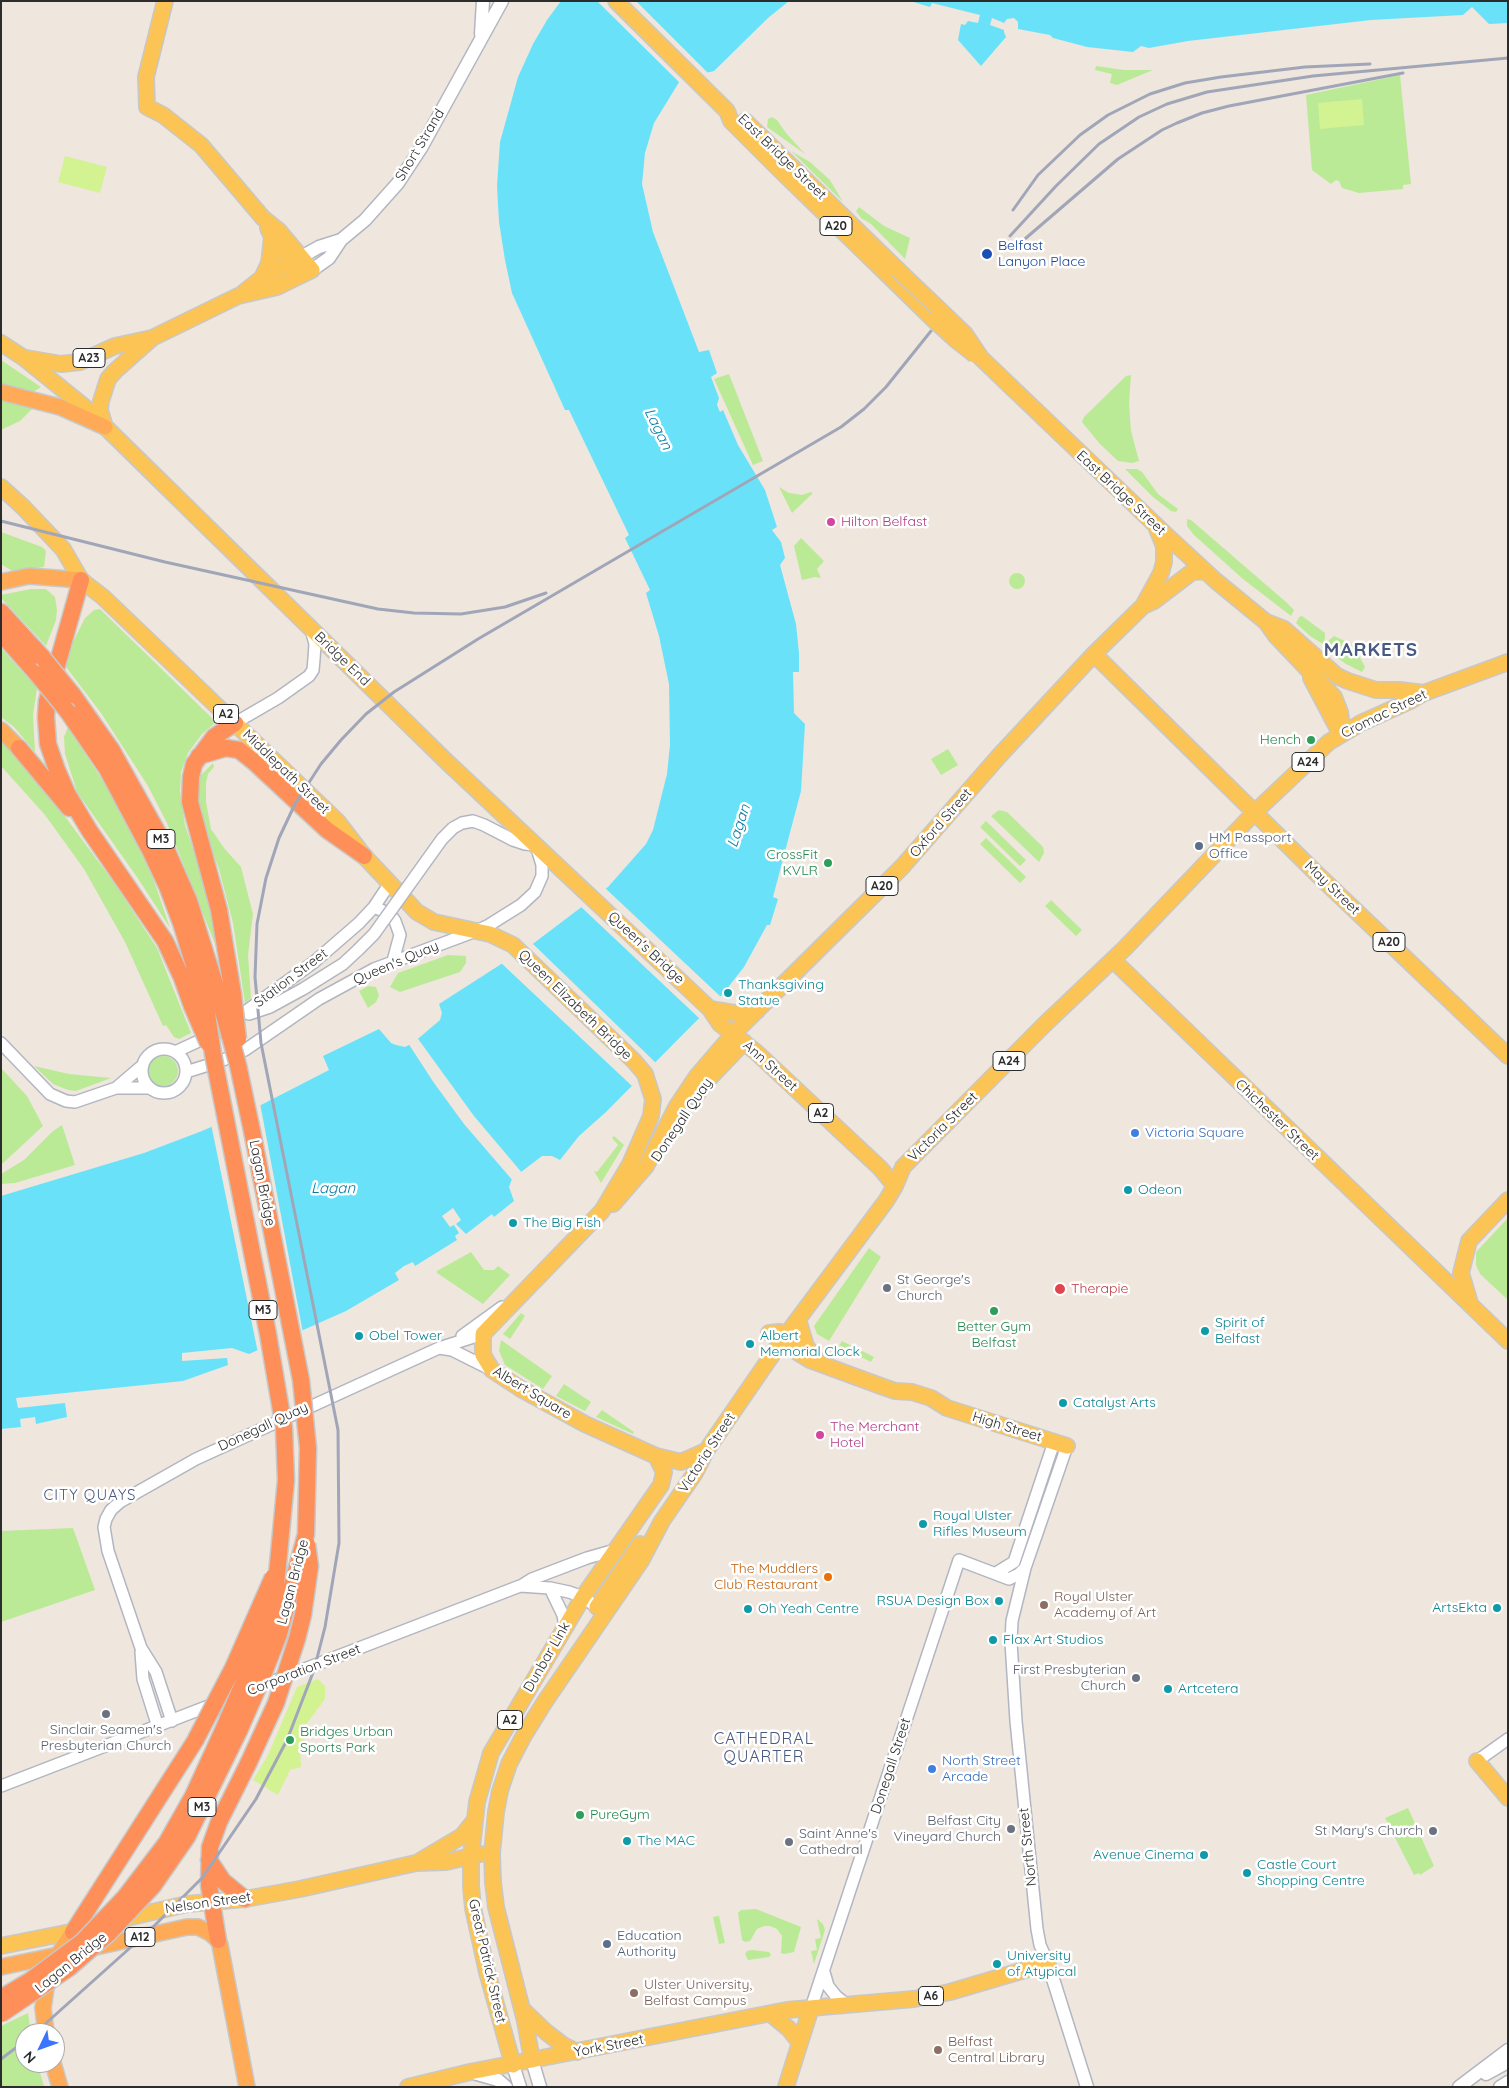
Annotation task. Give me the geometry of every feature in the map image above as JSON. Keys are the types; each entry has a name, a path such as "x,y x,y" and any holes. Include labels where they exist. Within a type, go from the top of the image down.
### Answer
{"highway":[{"name":"Bridge End","path":"1,392 60,407 105,427"},
{"path":"1,582 29,576 81,580 47,701 48,744 57,770 89,830 166,941 182,978 212,999 220,910 190,802 191,777 194,764 214,737 235,723"},
{"name":"M3","path":"1,612 43,658 73,695 111,749 164,844 189,901 212,999"},
{"name":"M3","path":"1,633 68,712 107,769 167,886 212,999"},
{"path":"1,730 19,748 60,799 89,830"},
{"path":"200,756 226,748 239,750 327,830 364,856"},
{"name":"Lagan Bridge","path":"1,1998 31,1980 82,1942 125,1897 167,1842 193,1796 263,1637 275,1596 286,1480 284,1428 268,1334 213,1054 212,999"},
{"name":"Lagan Bridge","path":"1,2014 69,1968 109,1933 153,1886 187,1837 239,1731 260,1683 279,1634 306,1534 308,1448 301,1380 238,1065 237,1029 212,999"},
{"name":"M3","path":"209,1860 210,1846 219,1822 276,1703 297,1639 310,1566 306,1534"},
{"name":"M3","path":"73,1932 195,1741 233,1668 277,1568"},
{"path":"209,1860 223,1881 246,1899"},
{"path":"209,1860 211,1902 247,2087"},
{"name":"Nelson Street","path":"1,1967 188,1927 205,1929 218,1940"},
{"path":"45,2023 43,2008 45,1994 58,1955 73,1932"},
{"path":"236,2087 244,2069"},
{"path":"56,2073 60,2087"}],"main road":[{"path":"165,1 146,77 147,107 163,115 192,136 263,218 279,231 295,260"},
{"name":"Short Strand","path":"481,36 483,1"},
{"name":"Short Strand","path":"238,296 267,290 306,273 328,258 341,240 366,220 398,183 421,148 481,36 502,1"},
{"name":"East Bridge Street","path":"616,1 727,111 735,111 894,274 965,334 981,358 1043,418 1205,571 1266,622 1276,636 1334,696 1340,712 1342,734"},
{"path":"263,218 272,237 306,273"},
{"path":"262,278 269,263 272,237"},
{"name":"Short Strand","path":"24,358 71,364 115,346 152,338 238,296 262,278 319,247 341,240"},
{"name":"Short Strand","path":"105,427 100,410 100,401 108,379 114,371 152,338"},
{"name":"Bridge End","path":"1,343 24,358 73,397 105,427 310,629 582,888"},
{"name":"Middlepath Street","path":"1,488 23,507 63,549 81,580 103,597 338,822 364,856 424,918 444,926 476,931 503,940"},
{"name":"Oxford Street","path":"738,1038 757,1011 902,867 1000,755 1094,654 1143,606 1161,573 1164,562 1164,546 1156,525"},
{"name":"Oxford Street","path":"1143,606 1154,601 1192,572 1205,571"},
{"name":"East Bridge Street","path":"1266,622 1284,629 1319,660 1346,680 1376,690 1424,693"},
{"name":"May Street","path":"1094,654 1254,812 1508,1056"},
{"name":"Cromac Street","path":"1254,812 1329,742 1342,734 1424,693 1508,662"},
{"name":"Victoria Street","path":"641,1561 662,1521 696,1473 706,1451 778,1337 798,1319 895,1186 902,1167 1044,1025 1113,960 1254,812"},
{"name":"Queen's Bridge","path":"582,888 710,1009"},
{"name":"Queen Elizabeth Bridge","path":"503,940 524,955 634,1061 644,1074"},
{"name":"Chichester Street","path":"1113,960 1508,1341"},
{"path":"710,1009 734,1013 757,1011"},
{"name":"Ann Street","path":"710,1009 717,1020 873,1161 895,1186"},
{"name":"Donegall Quay","path":"483,1334 602,1211 615,1203 640,1175 689,1087 738,1038"},
{"name":"Donegall Quay","path":"602,1211 637,1152 651,1116 653,1099 644,1074"},
{"path":"1472,1307 1461,1273 1469,1241 1508,1200"},
{"path":"798,1319 806,1346 820,1363"},
{"name":"Albert Square","path":"483,1334 482,1355 492,1370 521,1389 580,1422 656,1456 681,1462 706,1451"},
{"path":"778,1337 806,1346"},
{"name":"High Street","path":"778,1337 792,1350 820,1363 895,1391 906,1399 928,1406 947,1408 1060,1444"},
{"name":"Victoria Street","path":"615,1550 661,1485 664,1472 656,1456"},
{"path":"601,1611 648,1532 662,1521"},
{"name":"Dunbar Link","path":"471,1856 477,1802 491,1753 583,1597 615,1550"},
{"name":"Dunbar Link","path":"492,1853 498,1798 509,1764 523,1737 601,1611 641,1561"},
{"path":"1477,1760 1508,1798"},
{"name":"Nelson Street","path":"416,1863 462,1836 474,1821"},
{"path":"473,1908 478,1886 479,1870 492,1853"},
{"name":"Nelson Street","path":"1,1946 43,1936 73,1932 149,1912 211,1902 246,1899 416,1863 446,1862 492,1853"},
{"name":"Great Patrick Street","path":"492,1853 496,1907 522,2009 532,2060"},
{"name":"Great Patrick Street","path":"471,1856 473,1908 487,1972 513,2065"},
{"name":"A6","path":"811,2008 897,2002 923,1998 950,1992 1048,1963"},
{"name":"North Street","path":"1048,1963 1087,2087"},
{"name":"York Street","path":"408,2087 470,2072 811,2008"},
{"name":"Donegall Street","path":"786,2087 811,2008"},
{"path":"522,2009 546,2032 563,2045 577,2052"},
{"path":"771,2014 789,2029 800,2043"},
{"path":"1461,2087 1508,2050"},
{"path":"532,2060 540,2087"},
{"path":"1461,2087 1508,2062"},
{"path":"513,2065 520,2087"},
{"path":"470,2072 498,2080 506,2087"},
{"path":"1500,2087 1508,2082"}],"street":[{"path":"235,723 278,698 309,676 313,670 314,659 314,644 310,629"},
{"path":"240,1017 270,1007 343,964 374,934 442,839 453,828 462,823 473,821 484,824 513,840 524,844 536,845"},
{"name":"Queen's Quay","path":"186,1072 222,1061 245,1050 319,999 374,969 476,931 514,909 535,892 542,876 542,865 536,845"},
{"name":"Station Street","path":"175,1052 199,1042 240,1017 335,945 374,907 390,883"},
{"path":"374,907 390,914 397,926 400,942 393,962"},
{"path":"1,1043 44,1088 57,1097 75,1102 116,1088 150,1088 163,1093 176,1090 185,1079 184,1060 175,1052 166,1049 155,1051 146,1059 143,1065 116,1088"},
{"path":"143,1065 143,1078 150,1088"},
{"path":"453,1343 525,1289"},
{"name":"Donegall Quay","path":"141,1648 108,1551 104,1527 106,1519 120,1502 196,1459 439,1348 483,1334"},
{"path":"439,1348 452,1350 492,1370"},
{"path":"1017,1600 1012,1594 1009,1579 1000,1570 1011,1564 1015,1558 1060,1444"},
{"name":"North Street","path":"1048,1963 1042,1950 1037,1929 1010,1642 1025,1568 1060,1444"},
{"path":"520,1586 532,1579 606,1551 615,1550"},
{"name":"Donegall Street","path":"811,2008 959,1560 1000,1570"},
{"path":"1009,1579 1019,1574 1025,1568"},
{"name":"Corporation Street","path":"1,1786 520,1586 550,1588 583,1597 601,1611"},
{"path":"550,1588 563,1615 565,1627"},
{"path":"141,1648 156,1672 172,1721"},
{"path":"141,1648 143,1679 158,1726"},
{"path":"1477,1760 1508,1739"},
{"path":"824,1972 828,1986 836,1996 848,2005"}],"green space":[{"path":"1096,66 1124,70 1153,70 1117,85 1110,83 1112,74 1095,70"},
{"path":"1400,75 1411,184 1403,185 1403,189 1359,193 1342,188 1339,181 1336,180 1331,184 1312,170 1306,95"},
{"path":"1362,99 1364,125 1320,129 1318,103"},
{"path":"772,117 777,120 805,154 767,127 768,119"},
{"path":"791,151 810,162 830,180 843,202"},
{"path":"65,156 107,167 100,193 58,182"},
{"path":"859,207 884,226 910,238 905,259 871,224 861,218 856,211"},
{"path":"1,360 41,387 33,392 1,384"},
{"path":"729,374 763,461 753,465 714,379"},
{"path":"1131,375 1129,404 1131,431 1139,461 1132,463 1118,461 1099,443 1082,422 1084,417 1126,376"},
{"path":"1,400 34,407 20,421 1,430"},
{"path":"1125,469 1137,469 1142,472 1158,494 1178,509 1176,512 1171,511 1153,497"},
{"path":"779,487 789,493 802,495 813,493 792,513"},
{"path":"1187,519 1191,520 1286,602 1294,610 1291,616 1243,579 1194,535 1187,526"},
{"path":"1,532 42,547 46,551 44,567 12,571 1,564"},
{"path":"801,538 824,561 817,569 821,578 815,577 802,580 794,546"},
{"path":"1014,573 1020,573 1025,578 1023,587 1014,589 1009,584 1009,578"},
{"path":"31,589 46,589 55,597 56,620 46,646 1,598 1,595"},
{"path":"100,609 216,722 202,734 188,753 181,772 180,792 185,825 205,885 219,954 167,823 148,786 101,713 66,667 71,646 85,618 94,610"},
{"path":"1302,616 1325,633 1323,644 1310,636 1296,623 1299,617"},
{"path":"1334,636 1355,648 1365,667 1362,672 1346,664 1328,651 1326,647 1328,641"},
{"path":"1,648 37,688 33,715 35,752 14,727 1,717"},
{"path":"68,727 110,792 133,835 153,878 170,928 137,877 77,792 65,754 64,737"},
{"path":"1,742 16,755 49,795 115,884 157,948 191,1033 179,1039 174,1037 166,1025 163,1026 125,942 84,869 45,815 1,766"},
{"path":"948,749 958,765 941,775 931,759"},
{"path":"213,763 214,767 208,774 206,783 206,802 211,829 224,848 241,867 253,914 248,955 251,998 245,1003 233,923 219,869 206,836 198,803 198,788 201,775"},
{"path":"999,810 1007,812 1043,847 1044,853 1039,862 991,816"},
{"path":"986,821 1026,860 1020,866 980,827"},
{"path":"986,838 1026,877 1020,883 980,844"},
{"path":"1051,900 1082,930 1076,936 1045,906"},
{"path":"448,955 466,956 466,963 460,972 400,992 390,987 398,973"},
{"path":"368,986 376,987 379,995 376,1002 368,1008 359,991"},
{"path":"163,1056 169,1057 177,1065 177,1077 169,1085 163,1086 157,1085 149,1077 148,1071 149,1065 157,1057"},
{"path":"34,1066 69,1074 111,1078 76,1091 68,1090 53,1084"},
{"path":"1,1068 27,1096 43,1126 1,1165"},
{"path":"62,1125 75,1165 15,1183 1,1184 1,1174 24,1160 52,1132"},
{"path":"614,1136 624,1145 601,1183 594,1171 597,1172 618,1145 612,1138"},
{"path":"1508,1218 1508,1300 1480,1274 1476,1265 1476,1252"},
{"path":"869,1248 881,1257 829,1341 817,1334 814,1326"},
{"path":"471,1252 484,1270 494,1270 498,1266 510,1275 483,1304 437,1273 437,1271"},
{"path":"521,1313 525,1316 510,1339 503,1334"},
{"path":"501,1340 552,1376 543,1389 505,1365 499,1351"},
{"path":"842,1341 874,1357 871,1362 839,1346"},
{"path":"564,1384 591,1402 585,1411 556,1396"},
{"path":"602,1410 634,1432 633,1434 596,1417"},
{"path":"73,1528 95,1590 1,1622 1,1531"},
{"name":"Bridges Urban Sports Park","path":"318,1679 325,1686 325,1699 305,1726 310,1729 300,1750 301,1767 290,1770 278,1795 253,1780 268,1755 297,1687"},
{"path":"1408,1808 1434,1866 1420,1875 1419,1873 1414,1875 1385,1818"},
{"path":"756,1909 801,1927 794,1952 781,1953 782,1936 777,1929 770,1926 757,1929 750,1941 745,1942 742,1940 738,1913 741,1910"},
{"path":"719,1916 725,1943 719,1944 713,1917"},
{"path":"817,1919 823,1924 825,1930 814,1964 811,1951 817,1950 815,1939 821,1938"},
{"path":"747,1951 769,1952 771,1955 769,1957 748,1960 745,1954"},
{"path":"28,2013 30,2023 15,2023 15,2073 40,2073 44,2086 2,2087 1,2026"}],"water":[{"name":"Lagan","path":"561,1 789,1 768,18 714,71 681,79 654,123 645,153 642,184 653,232 699,352 709,350 717,373 711,377 719,398 717,405 720,412 723,410 738,445 765,490 777,527 772,530 781,542 785,558 780,565 796,624 799,653 799,672 793,672 794,713 805,724 801,791 773,897 778,899 770,925 767,925 744,967 722,995 606,1112 579,1136 560,1160 552,1156 542,1156 512,1179 509,1187 514,1201 494,1217 492,1214 466,1234 456,1224 461,1220 453,1208 442,1216 450,1227 454,1225 459,1233 455,1236 457,1240 415,1266 413,1262 404,1266 395,1273 399,1280 346,1311 249,1354 232,1348 182,1353 182,1361 227,1358 228,1365 183,1381 16,1398 18,1408 65,1403 67,1417 36,1424 35,1417 20,1419 21,1427 1,1429 1,1196 144,1153 202,1131 261,1105 329,1070 323,1056 379,1029 391,1043 405,1047 413,1043 440,1020 442,1013 439,1004 534,943 608,887 646,844 653,830 667,774 670,745 669,684 659,636 646,593 650,590 625,538 629,535 569,410 565,410 512,293 499,222 497,186 500,142 518,77 533,44"},
{"path":"910,1 1508,1 1508,23 1489,24 1472,7 1463,15 1371,20 1188,41 1149,48 1141,46 1133,52 1087,47 1053,38 1050,35 1018,29 1018,22 1014,18 1007,19 1004,23 992,18 990,25 1004,30 1006,37 981,66 958,40 961,24 965,25 968,21 978,23 980,15 932,3 930,7"}],"pier":[{"path":"597,1 636,1 710,75 683,81 681,84"},
{"path":"604,887 721,997 700,1019 579,905"},
{"path":"531,942 656,1063 632,1086 500,962"},
{"path":"416,1036 474,1116 523,1174 514,1182 464,1124 434,1083 408,1043"},
{"path":"260,1103 303,1333 258,1353 211,1124"}],"railway":[{"path":"1010,236 1056,186 1099,144 1139,117 1167,104 1207,92 1313,76 1508,58"},
{"path":"1013,210 1038,175 1080,135 1108,115 1150,94 1185,83 1221,77 1305,67 1370,64"},
{"path":"1019,244 1118,159 1162,130 1177,123 1202,113 1229,106 1403,73"},
{"path":"46,2023 150,1930 202,1878 256,1799 287,1740 314,1670 325,1627 339,1543 338,1430 261,1043 255,977 257,924 266,878 279,838 295,804 321,764 341,740 366,714 394,692 478,639 841,427 864,409 886,387 931,331"},
{"path":"1,521 165,562 378,609 414,613 461,614 505,607 546,593"},
{"path":"1,2059 15,2048"}],"place":[{"name":"Belfast Lanyon Place","path":"987,254"},
{"name":"Hilton Belfast","path":"831,522"},
{"name":"Hench","path":"1311,740"},
{"name":"HM Passport Office","path":"1199,846"},
{"name":"CrossFit KVLR","path":"828,863"},
{"name":"Thanksgiving Statue","path":"728,993"},
{"name":"Victoria Square","path":"1135,1133"},
{"name":"Odeon","path":"1128,1190"},
{"name":"The Big Fish","path":"513,1223"},
{"name":"St George's Church","path":"887,1288"},
{"name":"Therapie","path":"1060,1289"},
{"name":"Better Gym Belfast","path":"994,1311"},
{"name":"Spirit of Belfast","path":"1205,1331"},
{"name":"Obel Tower","path":"359,1336"},
{"name":"Albert Memorial Clock","path":"750,1344"},
{"name":"Catalyst Arts","path":"1063,1403"},
{"name":"The Merchant Hotel","path":"820,1435"},
{"name":"Royal Ulster Rifles Museum","path":"923,1524"},
{"name":"The Muddlers Club Restaurant","path":"828,1577"},
{"name":"RSUA Design Box","path":"999,1601"},
{"name":"Royal Ulster Academy of Art","path":"1044,1605"},
{"name":"ArtsEkta","path":"1497,1608"},
{"name":"Oh Yeah Centre","path":"748,1609"},
{"name":"Flax Art Studios","path":"993,1640"},
{"name":"First Presbyterian Church","path":"1136,1678"},
{"name":"Artcetera","path":"1168,1689"},
{"name":"Sinclair Seamen's Presbyterian Church","path":"106,1714"},
{"name":"Bridges Urban Sports Park","path":"290,1740"},
{"name":"North Street Arcade","path":"932,1769"},
{"name":"PureGym","path":"580,1815"},
{"name":"Belfast City Vineyard Church","path":"1011,1829"},
{"name":"St Mary's Church","path":"1433,1831"},
{"name":"The MAC","path":"627,1841"},
{"name":"Saint Anne's Cathedral","path":"789,1842"},
{"name":"Avenue Cinema","path":"1204,1855"},
{"name":"Castle Court Shopping Centre","path":"1247,1873"},
{"name":"Education Authority","path":"607,1944"},
{"name":"University of Atypical","path":"997,1964"},
{"name":"Ulster University, Belfast Campus","path":"634,1993"},
{"name":"Belfast Central Library","path":"938,2050"}],"district":[{"name":"MARKETS","path":"1371,650"},
{"name":"CITY QUAYS","path":"90,1495"},
{"name":"CATHEDRAL QUARTER","path":"764,1748"}]}
